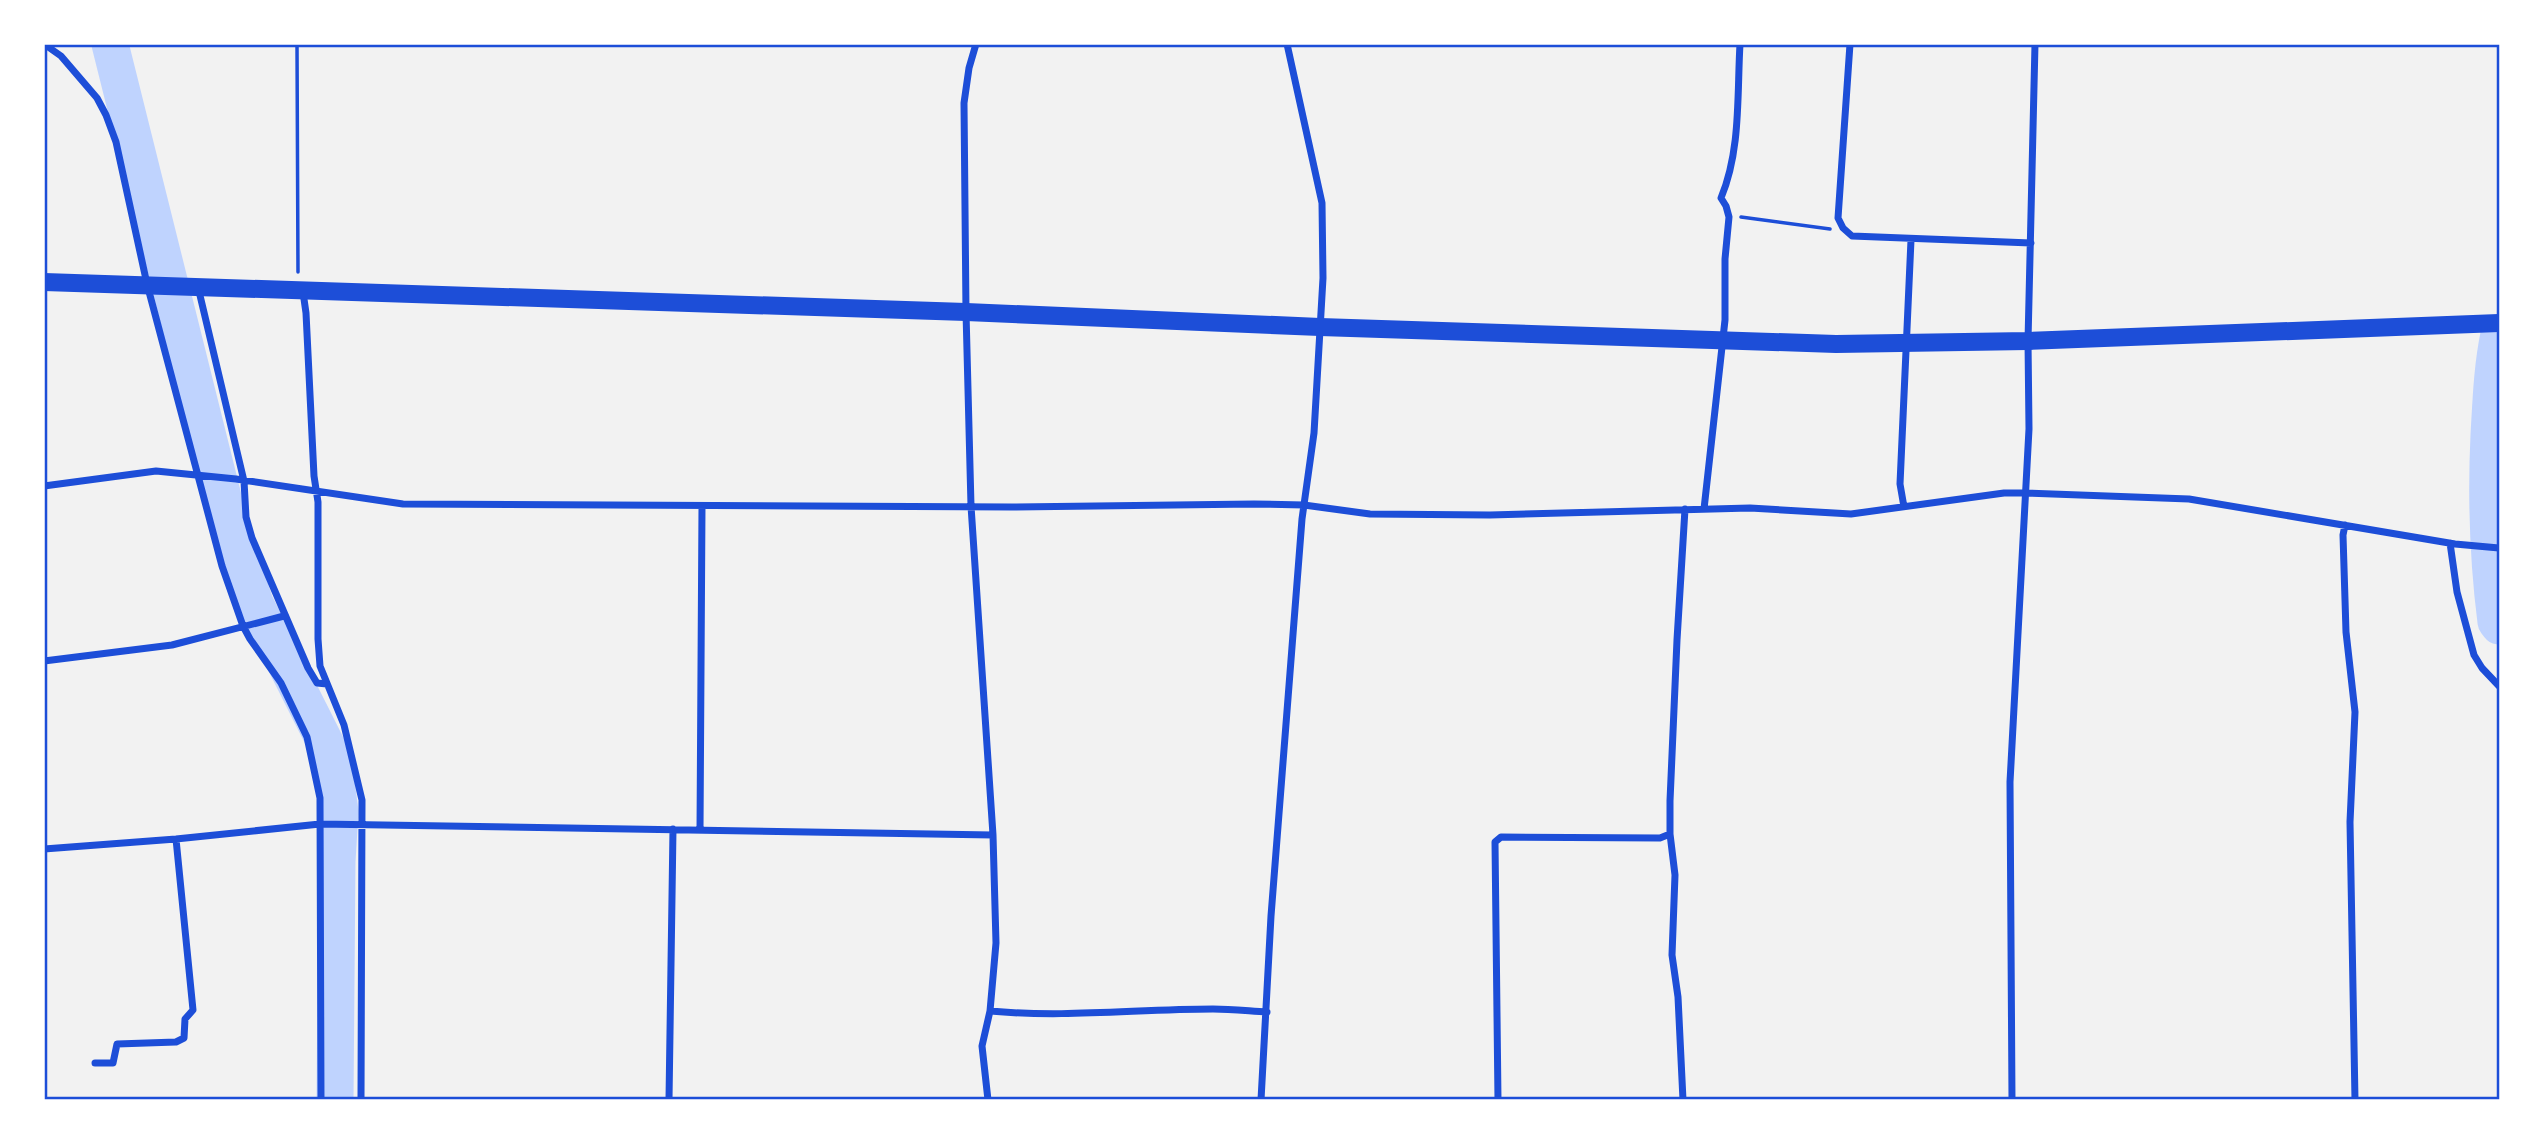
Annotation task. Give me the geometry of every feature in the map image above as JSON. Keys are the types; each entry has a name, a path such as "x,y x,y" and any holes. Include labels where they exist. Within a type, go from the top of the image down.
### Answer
{"main road":[{"path":"44,282 1836,344 2028,341 2499,323"}],"street":[{"path":"44,44 61,56 97,97 106,115 116,142 222,566 246,625 281,682 307,737 323,824 321,1100"},
{"path":"976,44 964,103 966,312 971,506 993,835 996,943 990,1011 982,1046 988,1100"},
{"path":"1261,1100 1271,916 1304,505 1314,433 1323,278 1322,203 1287,44"},
{"path":"1704,509 1723,341 1729,217 1721,198 1734,151 1740,44"},
{"path":"1850,44 1838,218 1843,228 1852,236 2031,243"},
{"path":"2012,1100 2010,782 2029,429 2028,341 2035,44"},
{"path":"1904,507 1900,484 1911,240"},
{"path":"193,286 252,538 281,617 317,683 327,684"},
{"path":"302,291 306,313 318,502 320,666 344,724 362,800 358,825 361,1100"},
{"path":"44,486 156,471 200,474 403,504 1304,505 1370,514 1490,515 1750,508 1851,513 2004,493 2025,493 2189,499 2453,543 2499,548"},
{"path":"700,830 702,506"},
{"path":"1683,1100 1678,997 1672,955 1675,874 1670,834 1685,509"},
{"path":"2345,525 2346,632 2355,712 2350,822 2355,1100"},
{"path":"2453,543 2456,592 2474,655 2499,686"},
{"path":"44,661 172,645 281,617"},
{"path":"44,849 323,824 993,835"},
{"path":"669,1100 673,830"},
{"path":"1498,1100 1495,842 1501,838 1660,838 1670,834"},
{"path":"95,1063 113,1063 117,1044 176,1042 184,1038 185,1019 193,1010 176,839"},
{"path":"990,1011 1108,1014 1213,1009 1267,1012"}],"path":[{"path":"297,44 298,275 302,291"},
{"path":"1729,217 1843,228"}],"waterway":[{"path":"110,44 234,541 255,603 333,758 340,812 337,861 335,1100"},
{"path":"2499,334 2492,385 2488,482 2491,575 2496,622 2499,626"}]}
